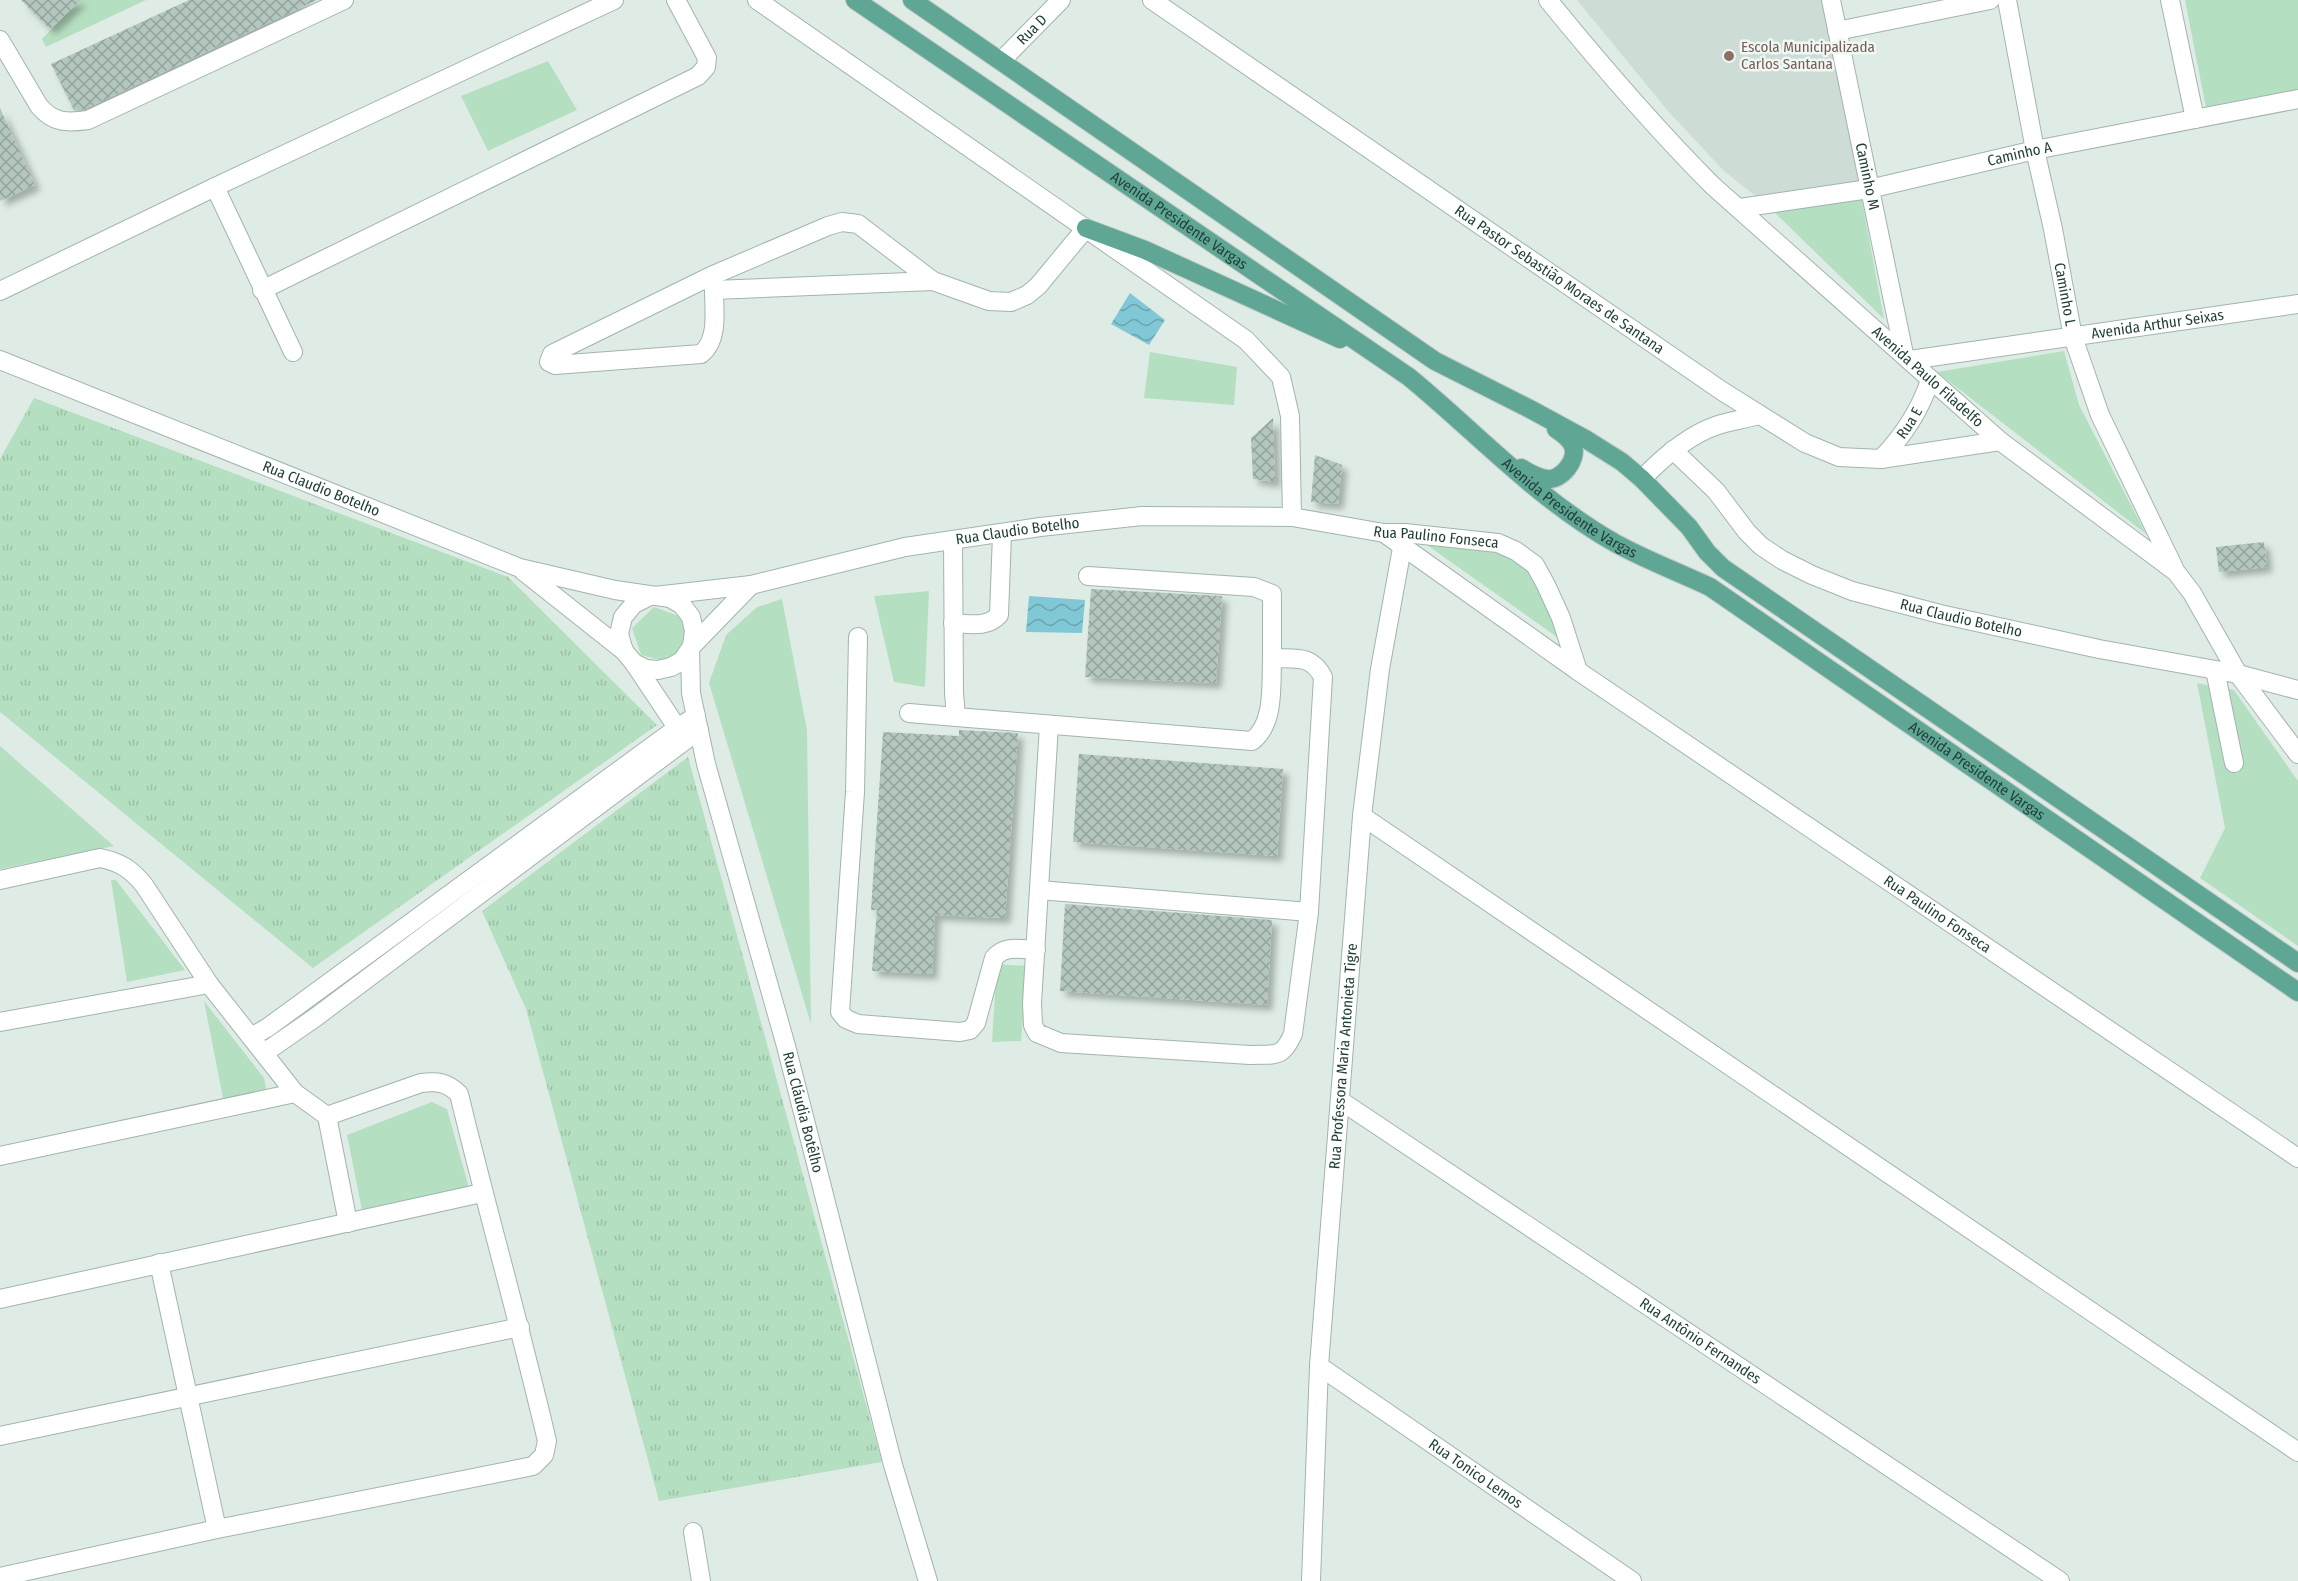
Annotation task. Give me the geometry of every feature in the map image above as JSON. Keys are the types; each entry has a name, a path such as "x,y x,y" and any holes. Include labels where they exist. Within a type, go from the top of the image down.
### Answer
{"main road":[{"name":"Avenida Presidente Vargas","path":"855,0 1409,377 1455,414 1537,490 1557,505 1614,543 1710,587 2298,992"},
{"name":"Avenida Presidente Vargas","path":"912,0 1435,361 1530,409 1622,462 1689,527 1707,552 1723,568 2298,963"},
{"path":"1086,228 1146,250 1293,319 1379,356"},
{"path":"1494,451 1535,476 1549,480 1559,477 1564,472 1574,454 1573,446 1565,435 1530,409"}],"street":[{"path":"0,42 47,116 58,122 70,123 88,120 344,0"},
{"path":"0,291 215,187 614,0"},
{"path":"262,290 698,76 706,67 707,58 676,0"},
{"path":"757,0 1246,340 1281,377 1290,416 1292,517"},
{"name":"Rua D","path":"1001,61 1061,0"},
{"name":"Rua Pastor Sebastião Moraes de Santana","path":"1152,0 1759,415 1805,443 1839,457 1881,459 2000,441"},
{"name":"Avenida Paulo Filadelfo","path":"1548,0 1616,83 1670,143 1713,186 2000,441 2176,572 2192,593 2238,674 2298,754"},
{"name":"Caminho M","path":"1831,0 1869,189 1907,357"},
{"path":"1837,31 1989,0"},
{"name":"Caminho L","path":"2007,0 2073,337 2100,415 2176,572"},
{"path":"2170,0 2195,119"},
{"name":"Caminho A","path":"1740,208 1869,189 2035,150 2298,99"},
{"path":"215,187 292,352"},
{"path":"713,283 713,338 708,348 701,354 555,365 549,362 552,354 713,283 828,226 842,222 858,224 933,281 989,301 1011,302 1027,295 1038,286 1086,228"},
{"path":"713,283 933,281"},
{"name":"Avenida Arthur Seixas","path":"1907,357 2073,337 2298,304"},
{"name":"Rua Claudio Botelho","path":"0,360 520,568 652,596 751,585 905,547 1040,527 1142,516 1292,517 1384,533"},
{"name":"Rua E","path":"1881,459 1903,434 1917,413 1930,380"},
{"path":"1642,479 1673,450 1690,438 1717,426 1759,415"},
{"name":"Rua Claudio Botelho","path":"1673,450 1716,491 1747,532 1761,546 1812,575 1852,591 1940,614 2099,649 2238,674 2298,690"},
{"name":"Rua Paulino Fonseca","path":"1384,533 1404,539 1498,543 1516,551 1535,565 1561,618 1578,671"},
{"path":"953,623 984,624 993,622 999,615 1002,534"},
{"name":"Rua Paulino Fonseca","path":"1404,539 1578,671 2298,1158"},
{"name":"Rua Professora Maria Antonieta Tigre","path":"1311,1581 1319,1366 1362,816 1380,669 1404,539"},
{"path":"953,541 956,717"},
{"path":"520,568 646,669 665,669 682,660 751,585"},
{"path":"909,713 1252,741 1262,734 1270,706 1272,594 1254,587 1088,576"},
{"path":"690,728 629,657 619,634 623,617 634,604 652,596 670,598 682,606 691,617 694,632 691,648"},
{"path":"858,637 855,792 840,1012 846,1019 858,1024 960,1032 970,1030 976,1023 994,958 999,952 1012,948 1036,950"},
{"name":"Rua Cláudia Botêlho","path":"691,648 690,728 706,764 786,1046 893,1465 928,1581"},
{"path":"1049,725 1036,950 1033,1025 1036,1033 1060,1043 1250,1055 1279,1054 1286,1049 1293,1034 1309,912 1323,677 1318,667 1308,660 1272,658"},
{"path":"2215,670 2234,763"},
{"path":"251,1037 277,1021 690,728"},
{"path":"264,1053 316,1017 690,728"},
{"path":"1362,816 2298,1452"},
{"path":"0,880 100,858 115,861 131,870 144,885 209,984 295,1094 327,1116 348,1222"},
{"path":"1039,890 1309,912"},
{"path":"0,1022 209,984"},
{"path":"0,1577 217,1529 533,1466 544,1455 547,1441 520,1327 482,1192 459,1094 451,1086 437,1081 421,1083 327,1116"},
{"path":"0,1156 295,1094"},
{"name":"Rua Antônio Fernandes","path":"1341,1101 2060,1581"},
{"path":"0,1299 482,1192"},
{"path":"159,1263 217,1529"},
{"path":"0,1436 520,1327"},
{"name":"Rua Tonico Lemos","path":"1319,1366 1632,1581"},
{"path":"693,1532 701,1581"}],"shaded area":[{"name":"Escola Municipalizada Carlos Santana","path":"1577,0 1823,0 1860,181 1758,198 1724,171 1668,111"}],"green space":[{"path":"80,0 146,0 46,47 42,39"},
{"path":"2185,0 2298,0 2298,97 2207,113"},
{"path":"548,61 577,110 488,151 461,96"},
{"path":"1861,195 1884,319 1771,209"},
{"path":"2064,351 2079,405 2146,534 1937,372"},
{"path":"1150,352 1237,367 1234,405 1144,398"},
{"path":"34,398 508,577 657,725 313,968 0,712 0,459"},
{"path":"1424,543 1496,545 1534,567 1567,644"},
{"path":"929,591 925,687 894,682 874,596"},
{"path":"782,599 807,730 811,1024 709,683 726,635 757,607"},
{"path":"654,607 687,619 680,655 667,662 641,655 632,628"},
{"path":"2197,683 2234,690 2298,781 2298,946 2200,878 2225,828"},
{"path":"0,746 114,846 0,869"},
{"path":"688,757 882,1462 659,1501 526,1009 482,911"},
{"path":"111,880 116,880 185,970 127,982"},
{"path":"997,964 1027,966 1021,1041 992,1042"},
{"path":"204,1001 264,1078 266,1088 262,1096 224,1103"},
{"path":"432,1102 447,1109 469,1188 362,1210 347,1135"}],"water":[{"path":"1130,293 1165,320 1149,345 1111,324"},
{"path":"1029,596 1085,600 1082,633 1026,632"}],"building":[{"path":"21,0 81,0 50,29"},
{"path":"189,0 317,0 85,109 74,110 51,64"},
{"path":"0,108 35,185 0,201"},
{"path":"1273,418 1275,482 1253,479 1251,438"},
{"path":"1315,455 1342,465 1338,504 1311,502"},
{"path":"2264,542 2267,567 2219,572 2216,547"},
{"path":"1091,589 1222,596 1216,683 1085,677"},
{"path":"959,730 1018,733 1005,918 935,915 932,974 872,971 877,910 871,910 883,732 959,736"},
{"path":"1079,754 1283,769 1277,856 1073,842"},
{"path":"1065,904 1272,920 1267,1005 1060,991"}],"place":[{"name":"Escola Municipalizada Carlos Santana","path":"1729,56"}]}
